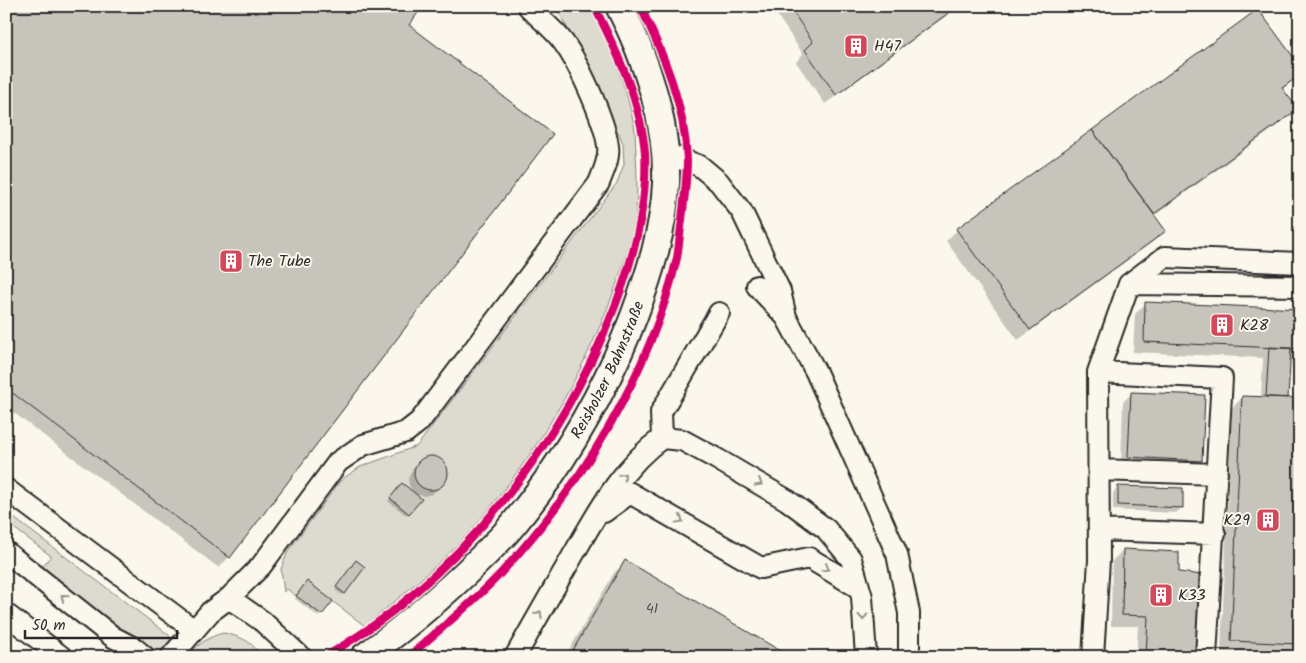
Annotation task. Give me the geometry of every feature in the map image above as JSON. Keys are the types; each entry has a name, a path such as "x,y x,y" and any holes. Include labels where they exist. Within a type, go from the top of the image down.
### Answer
{"main road":[{"name":"Reisholzer Bahnstraße","path":"364,657 442,595 504,535 537,494 569,448 592,410 626,337 646,284 661,233 666,182 662,126 653,91 619,6"}],"lane":[{"path":"171,657 210,612 229,598 261,566 338,462 363,445 406,432 420,421 599,183 606,164 608,148 599,112 570,51 561,39 528,6"},
{"path":"664,153 700,166 719,182 742,212 780,291 786,317"},
{"path":"1093,657 1099,560 1098,372 1129,284 1165,257 1300,263"},
{"path":"1129,284 1300,286"},
{"path":"757,286 786,317 816,372 897,554 909,613 909,657"},
{"path":"662,438 661,412 719,313"},
{"path":"1098,372 1222,378 1206,657"},
{"path":"515,657 594,519 619,480 646,449 662,438 682,440 717,459 787,500 826,529 851,559 862,597 866,657"},
{"path":"1099,470 1217,474"},
{"path":"6,489 194,630"},
{"path":"594,519 630,493 761,568 809,558 859,588"},
{"path":"1099,530 1214,534"},
{"path":"6,552 113,636 145,657"},
{"path":"229,598 262,621 301,657"},
{"path":"6,614 62,657"}],"shaded area":[{"path":"555,6 588,6 610,49 631,110 635,128 637,200 632,236 627,254 599,329 585,359 554,416 519,470 479,521 453,549 425,576 365,626 307,582 296,596 287,589 284,592 281,569 288,551 341,480 360,467 417,446 617,183 624,164 623,143 582,54"},
{"path":"6,512 169,635 170,640 159,653 156,653 128,632 122,630 41,568 51,556 6,522"},
{"path":"223,633 250,643 260,657 185,657 207,639"}],"building":[{"name":"The Tube","path":"6,6 423,6 409,25 553,134 230,558 6,388"},
{"name":"H47","path":"789,6 958,6 836,95 805,50 813,42"},
{"path":"1258,9 1300,66 1300,75 1282,88 1298,109 1154,214 1092,130"},
{"path":"1092,130 1166,231 1030,330 956,229"},
{"name":"K28","path":"1145,302 1300,309 1300,349 1144,342"},
{"path":"1269,347 1291,348 1288,398 1266,397"},
{"path":"1131,392 1205,395 1202,461 1128,457"},
{"name":"K29","path":"1242,396 1300,398 1300,644 1231,641"},
{"path":"431,456 438,457 443,461 447,466 447,480 443,485 438,489 431,490 424,489 419,485 415,480 414,473 415,466 419,461 424,457"},
{"path":"402,483 422,499 409,514 390,498"},
{"path":"1118,486 1183,488 1183,508 1118,505"},
{"name":"K33","path":"1123,549 1179,552 1179,572 1202,575 1196,657 1146,657 1148,616 1122,615"},
{"path":"356,560 365,567 345,594 336,587"},
{"path":"625,560 791,657 569,657"},
{"path":"307,581 333,601 322,615 296,596"}],"cycle path":[{"path":"325,657 401,605 455,555 495,511 543,446 588,368 608,325 637,237 644,194 645,153 639,115 627,77 594,6"},
{"path":"408,657 455,617 500,574 558,504 609,427 649,344 665,301 677,258 687,160 678,100 665,62 640,6"}],"place":[{"name":"H47","path":"856,46"},
{"name":"The Tube","path":"231,261"},
{"name":"K28","path":"1222,325"},
{"name":"K29","path":"1268,520"},
{"name":"K33","path":"1161,595"}]}
